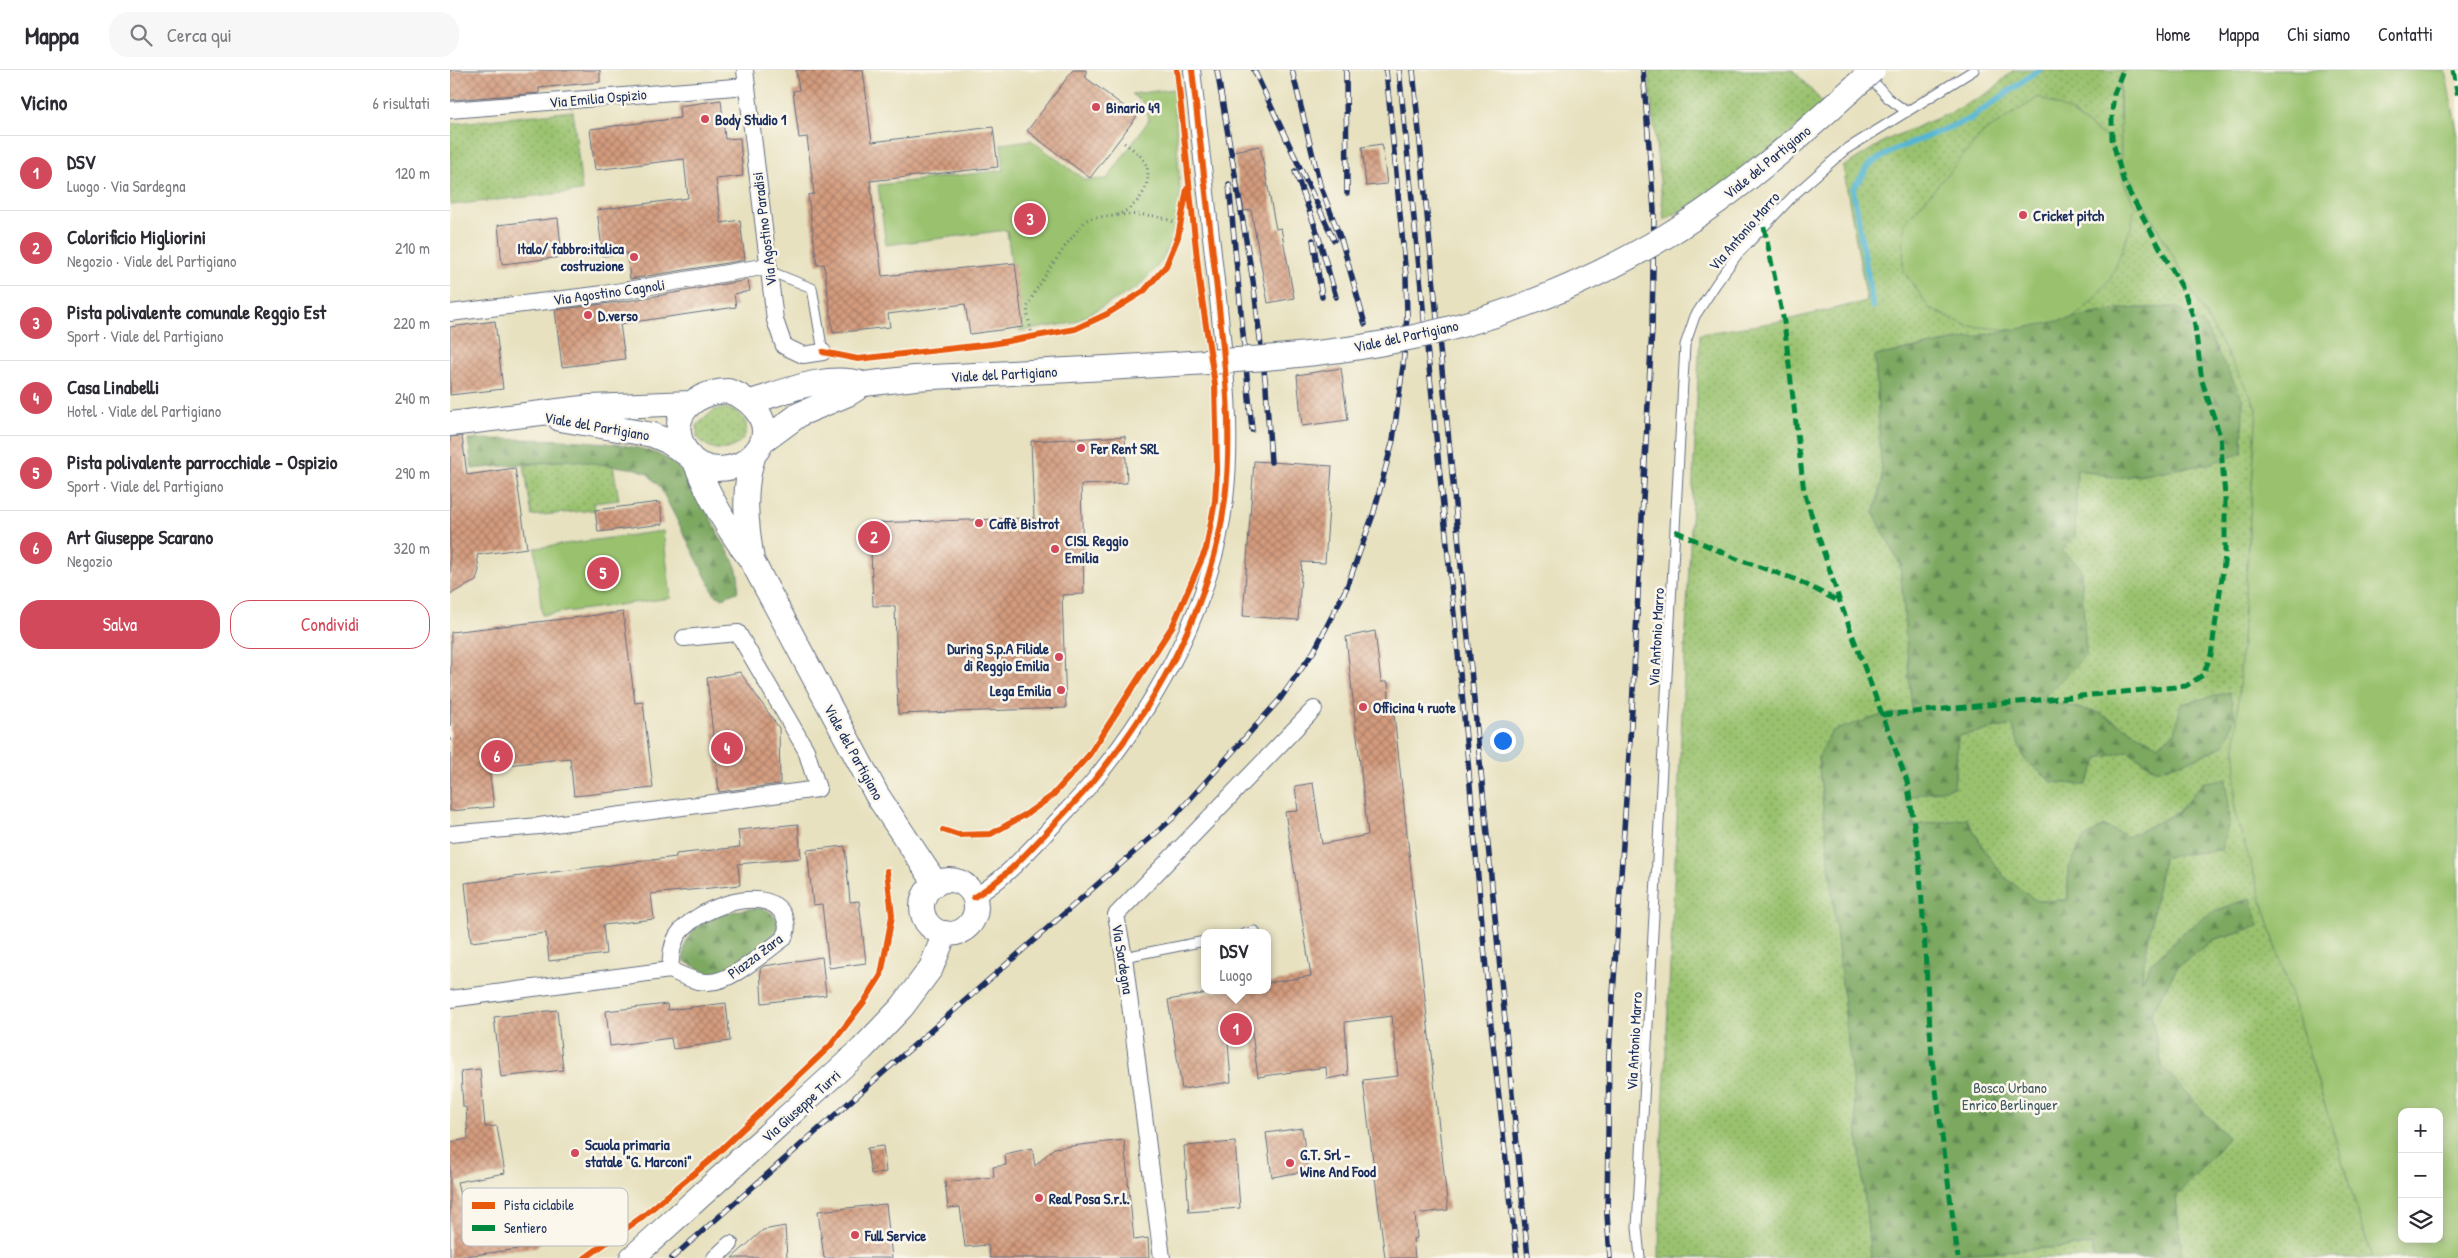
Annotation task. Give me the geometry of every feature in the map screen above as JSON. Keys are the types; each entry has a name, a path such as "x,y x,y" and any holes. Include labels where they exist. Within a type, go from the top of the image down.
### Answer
{"main road":[{"name":"Viale del Partigiano","path":"751,402 801,386 833,380 848,379 864,384 915,378 1257,360 1321,353 1402,339 1449,328 1506,311 1561,290 1598,273 1658,241 1698,216 1793,143 1873,70"},
{"name":"Viale del Partigiano","path":"531,415 635,430 666,441 692,459 721,469 744,462 758,448 800,414 848,394 864,384"},
{"name":"Viale del Partigiano","path":"450,424 591,407 690,403 714,392 728,391 740,395 751,402 759,411 762,421 758,448 749,469 745,504 752,561"},
{"name":"Viale del Partigiano","path":"690,403 683,412 678,434 706,489 730,532 752,561 877,795 936,884"},
{"path":"946,880 963,884 974,897 976,906 971,923 957,933 945,933 932,927 923,913 925,895 936,884 946,880"},
{"name":"Via Giuseppe Turri","path":"632,1258 862,1049 902,1007 931,968 945,933"}],"street":[{"path":"974,897 992,886 1014,866 1085,791 1138,724 1168,670 1196,606 1212,561 1225,501 1229,449 1222,338 1192,70"},
{"name":"Via Emilia Ospizio","path":"450,110 746,78"},
{"name":"Via Agostino Paradisi","path":"746,78 775,320 784,346 803,355 823,352"},
{"name":"Via Agostino Cagnoli","path":"450,313 604,294 768,269"},
{"path":"450,834 539,826 818,789 806,750 738,633 684,638"},
{"name":"Via Sardegna","path":"1162,1258 1124,957 1116,915 1314,709"},
{"name":"Piazza Zara","path":"760,900 774,904 787,922 787,931 783,939 719,982 693,980 670,970 671,951 677,936 691,921 706,910 760,900"},
{"path":"450,999 670,970"},
{"path":"715,1258 730,1244"}],"lane":[{"path":"1863,70 1888,98 1907,112"},
{"name":"Via Antonio Marro","path":"1640,1258 1638,1217 1685,345 1695,316 1737,255 1794,195 1845,150 1974,70"},
{"path":"768,269 812,288 823,352"},
{"path":"1124,957 1201,942"}],"path":[{"path":"1118,215 1136,204 1147,185 1147,167 1140,156 1124,142"},
{"path":"1032,336 1028,306 1045,276 1088,220 1118,215 1142,214 1166,217 1180,228 1182,217"},
{"path":"1024,338 1041,335"}],"green space":[{"path":"1648,70 1793,70 1824,104 1725,187 1664,220"},
{"path":"2013,70 2124,70 2119,79 2121,162 2257,408 2236,737 2235,813 2372,1258 2182,1258 2176,1197 2228,1138 2162,1066 2151,1014 2178,966 2213,940 2259,926 2251,898 2212,912 2140,983 2163,856 2204,782 2178,812 2128,837 2104,826 2068,870 2068,900 2037,901 2006,879 1987,854 1967,819 1914,825 1909,797 1954,787 1958,736 2012,725 2025,760 2052,782 2086,785 2099,758 2128,751 2157,770 2194,759 2225,745 2175,733 2157,745 2099,713 2041,700 2061,551 2075,536 2076,469 2117,478 2209,464 2176,307 2119,309 1875,356 1882,482 1874,514 1900,564 1912,712 1882,715 1818,758 1871,1258 1659,1258 1660,1177 1700,334 1782,321 1867,301 1843,167 1886,140 1952,112 1991,91"},
{"path":"2125,70 2445,70 2458,136 2458,1258 2372,1258 2235,813 2236,737 2257,408 2121,162 2120,80"},
{"path":"1174,89 1181,211 1162,261 1138,287 1073,323 1020,331 1007,230 886,245 878,185 1004,170 1001,144 1031,140 1085,180 1107,179 1149,120 1147,106 1132,94"},
{"name":"Cricket pitch","path":"2039,97 2069,111 2105,137 2116,155 2124,183 2135,206 2131,227 2111,278 2089,304 2073,318 2012,330 1968,326 1930,309 1903,270 1904,224 1984,132"},
{"path":"573,111 582,191 450,205 450,124"},
{"name":"Bosco Urbano Enrico Berlinguer","path":"2176,307 2204,325 2243,400 2242,453 2209,464 2117,478 2077,469 2075,536 2062,551 2081,567 2086,655 2041,700 2099,713 2157,745 2175,733 2181,704 2229,692 2235,716 2225,745 2194,759 2157,770 2128,751 2099,758 2086,785 2052,782 2025,760 2012,725 1958,736 1954,787 1909,797 1914,825 1967,819 1987,854 2006,879 2037,901 2068,900 2068,870 2083,839 2104,826 2128,837 2178,812 2204,782 2226,779 2229,823 2221,850 2163,857 2141,981 2152,963 2184,932 2212,912 2251,898 2259,926 2213,940 2178,966 2151,1014 2162,1066 2228,1138 2176,1197 2182,1258 2094,1258 2092,1245 1958,1254 1958,1258 1871,1258 1818,758 1832,731 1882,715 1912,712 1900,564 1874,514 1882,482 1875,356 2119,309"},
{"path":"725,408 739,414 746,422 746,431 741,440 733,447 722,449 710,447 697,437 697,425 714,410"},
{"path":"468,439 542,439 601,442 650,451 667,459 684,474 703,502 737,569 739,584 737,592 722,598 715,595 660,487 648,474 637,469 569,460 472,469"},
{"path":"569,460 613,465 619,500 594,503 595,510 532,516 524,465"},
{"path":"663,531 671,598 542,615 535,548"},
{"path":"763,908 777,919 779,930 777,935 719,973 709,974 684,961 685,947 690,935 699,926 723,914"},
{"path":"2093,1245 2094,1258 1958,1258 1958,1254"}],"building":[{"path":"450,70 600,70 600,82 539,88 539,93 450,100"},
{"path":"796,70 863,70 872,142 993,127 998,167 870,181 882,276 1015,263 1023,327 970,334 965,304 888,314 890,327 833,333 824,264 817,265 808,195 814,194 807,137 799,138 793,91 799,90"},
{"path":"1073,70 1086,70 1086,78 1137,116 1090,178 1027,131"},
{"path":"721,100 725,139 740,138 743,176 716,179 721,223 740,220 745,260 630,279 627,253 603,256 597,210 688,198 684,159 595,170 590,129 680,118 679,106"},
{"path":"1382,144 1387,184 1366,186 1362,147"},
{"path":"1260,146 1276,229 1281,228 1294,298 1268,303 1251,210 1244,211 1233,151"},
{"path":"558,218 562,257 502,264 498,225"},
{"path":"748,280 750,291 734,294 736,307 620,324 625,359 562,367 555,310 627,301"},
{"path":"495,321 503,389 450,395 450,327"},
{"path":"1341,368 1348,420 1302,426 1297,375"},
{"path":"462,436 467,475 515,468 527,548 477,555 479,570 476,581 450,594 450,437"},
{"path":"1125,436 1127,483 1081,485 1084,594 1062,595 1066,708 898,714 895,606 873,606 870,523 1034,518 1031,441"},
{"path":"1254,461 1332,466 1325,563 1302,562 1298,620 1243,616"},
{"path":"660,502 663,524 598,532 595,510"},
{"path":"623,612 635,703 643,702 653,788 574,796 570,758 489,767 494,807 450,811 451,632"},
{"path":"1375,631 1381,682 1388,682 1390,713 1394,714 1448,1210 1415,1214 1417,1238 1413,1239 1415,1258 1385,1258 1363,1080 1398,1076 1392,1016 1345,1022 1348,1075 1327,1079 1326,1067 1258,1077 1251,1026 1227,1029 1231,1082 1182,1089 1168,1000 1202,994 1271,994 1271,982 1311,976 1285,812 1298,811 1295,786 1313,783 1322,844 1368,835 1346,637"},
{"path":"740,672 779,728 780,784 719,792 707,678"},
{"path":"798,824 801,858 738,864 740,885 651,894 654,919 603,925 606,954 549,961 546,933 471,942 465,883 676,857 676,854 740,847 738,830"},
{"path":"845,846 850,902 859,901 866,963 829,968 822,904 813,905 807,850"},
{"path":"822,957 826,995 762,1003 760,969 764,966"},
{"path":"726,1003 730,1041 673,1049 671,1038 610,1046 606,1011 667,1004 668,1010"},
{"path":"557,1010 563,1070 501,1077 494,1017"},
{"path":"480,1069 485,1127 497,1126 505,1173 457,1182 462,1205 462,1246 537,1246 535,1247 450,1258 450,1142 468,1139 466,1107 463,1107 461,1071"},
{"path":"1302,1128 1308,1171 1272,1177 1266,1133"},
{"name":"Real Posa S.r.l.","path":"1124,1140 1134,1240 1148,1238 1149,1258 990,1258 988,1245 965,1247 960,1207 948,1208 945,1182 994,1177 993,1167 1006,1165 1005,1154 1032,1148 1035,1166 1054,1148"},
{"path":"1235,1142 1240,1208 1189,1212 1184,1146"},
{"path":"883,1146 886,1172 871,1174 867,1148"},
{"name":"Full Service","path":"886,1204 892,1258 824,1258 818,1211"},
{"path":"785,1226 787,1258 732,1258 763,1230"}],"waterway":[{"path":"1873,307 1853,189 1870,164 1894,150 1970,119 2039,70"}],"railway":[{"path":"1217,70 1253,281 1266,387 1271,462"},
{"path":"1254,70 1334,240"},
{"path":"1292,70 1320,185 1342,242 1365,324"},
{"path":"1346,70 1347,193"},
{"path":"672,1258 1173,818 1280,699 1314,651 1347,587 1374,512 1393,440 1403,366 1407,316 1406,276 1386,70"},
{"path":"1399,70 1462,693 1491,1026 1517,1258"},
{"path":"1413,70 1528,1258"},
{"path":"1610,1258 1607,1214 1609,1055 1632,709 1652,328 1654,210 1643,70"},
{"path":"1295,171 1318,235 1336,297"},
{"path":"1229,184 1252,430"},
{"path":"1313,240 1322,297"}],"marked path":[{"path":"1882,715 2186,686 2203,675 2211,655 2225,556 2225,496 2220,436 2202,381 2194,319 2184,291 2124,183 2112,139 2114,94 2123,70"},
{"path":"2453,70 2458,97"},
{"path":"1764,227 1784,322 1804,492 1840,602 1907,781 1919,856 1932,1059 1958,1258"},
{"path":"1675,531 1737,559 1797,580 1840,602"}],"cycle path":[{"path":"943,830 958,835 991,834 1028,813 1052,796 1089,755 1173,625 1206,549 1215,501 1217,467 1215,385 1200,286 1177,70"},
{"path":"974,897 1012,868 1029,851 1077,800 1118,749 1141,717 1180,648 1209,575 1219,537 1225,499 1228,424 1218,298 1192,70"},
{"path":"823,352 858,359 992,344 1075,329 1107,314 1144,291 1166,266 1178,237 1187,189"},
{"path":"628,1227 709,1161 830,1046 864,1002 881,975 892,916 887,871"},
{"path":"585,1258 602,1246"}],"place":[{"name":"Binario 49","path":"1096,107"},
{"name":"Body Studio 1","path":"705,119"},
{"name":"Cricket pitch","path":"2023,215"},
{"name":"Pista polivalente comunale Reggio Est","path":"1030,219"},
{"name":"Italo/ fabbro:italica costruzione","path":"634,257"},
{"name":"D.verso","path":"588,315"},
{"name":"Fer Rent SRL","path":"1081,448"},
{"name":"Caffè Bistrot","path":"979,523"},
{"name":"Colorificio Migliorini","path":"874,537"},
{"name":"CISL Reggio Emilia","path":"1055,549"},
{"name":"Pista polivalente parrocchiale - Ospizio","path":"603,573"},
{"name":"During S.p.A Filiale di Reggio Emilia","path":"1059,657"},
{"name":"Lega Emilia","path":"1061,690"},
{"name":"Officina 4 ruote","path":"1363,707"},
{"name":"Casa Linabelli","path":"727,748"},
{"name":"Art Giuseppe Scarano","path":"497,756"},
{"name":"DSV","path":"1236,1029"},
{"name":"Scuola primaria statale \"G. Marconi\"","path":"575,1153"},
{"name":"G.T. Srl - Wine And Food","path":"1290,1163"},
{"name":"Real Posa S.r.l.","path":"1039,1198"},
{"name":"Full Service","path":"855,1235"}]}
